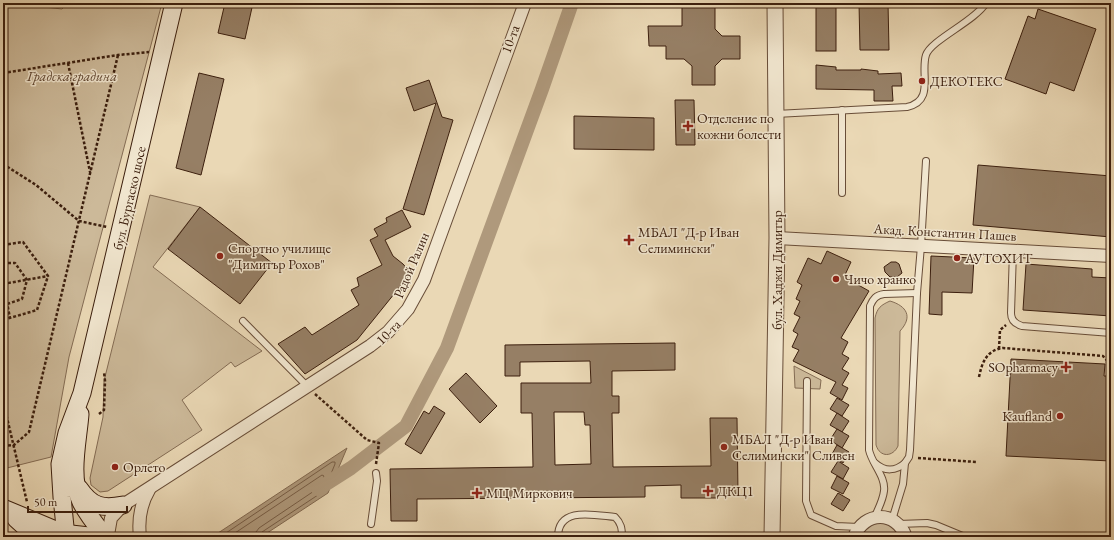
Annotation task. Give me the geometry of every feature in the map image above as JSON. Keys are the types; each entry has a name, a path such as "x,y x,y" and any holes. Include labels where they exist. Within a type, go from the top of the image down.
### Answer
{"main road":[{"name":"бул. Бургаско шосе","path":"66,535 62,502 60,464 64,444 82,393 174,3"},
{"name":"бул. Бургаско шосе","path":"82,393 75,471 76,482 79,496 84,507 90,517 106,536"},
{"path":"76,482 84,495 95,504 108,507 124,505"},
{"path":"30,527 55,512 62,502"},
{"path":"4,508 30,527 66,535 106,536"}],"street":[{"name":"Радой Ралин","path":"106,536 111,518 124,505 312,391 388,332 408,309 424,280 525,3"},
{"name":"бул. Хаджи Димитър","path":"772,537 778,238 775,3"},
{"name":"Акад. Константин Пашев","path":"778,238 1111,256"},
{"path":"140,537 139,526 143,499 150,489"},
{"path":"856,532 863,523 880,517 895,522 906,537"}],"lane":[{"path":"776,114 907,107 917,103 924,94 926,54 934,46 978,13 986,3"},
{"path":"842,110 842,193"},
{"path":"874,462 884,469 890,470 896,469 905,463 909,457 917,293 926,161"},
{"path":"1013,251 1011,313 1012,320 1015,323 1022,326 1111,332"},
{"path":"874,518 884,491 883,482 869,450 870,306 872,301 879,295 917,293"},
{"path":"243,321 312,391"},
{"path":"807,381 806,501 811,515 836,526 856,532"},
{"path":"905,463 904,484 895,522 936,524 965,537"},
{"path":"371,524 377,481 376,473"},
{"path":"558,537 558,529 564,520 573,515 582,514 615,517 620,521 622,537"},
{"path":"930,537 954,537"}],"path":[{"path":"3,73 118,55 163,50"},
{"path":"3,446 14,445 30,432 118,55"},
{"path":"68,63 90,175"},
{"path":"3,164 36,185 80,221 121,231"},
{"path":"3,245 23,242 48,276"},
{"path":"3,263 15,263 27,280 22,299 7,304"},
{"path":"10,318 3,283 48,276"},
{"path":"3,320 37,310 48,276"},
{"path":"999,348 1000,330"},
{"path":"979,377 982,365 987,355 999,348 1103,356 1111,365"},
{"path":"312,391 322,391"},
{"path":"312,391 367,440 379,443 376,460"},
{"path":"3,401 14,445 30,527"},
{"path":"921,459 977,462"}],"green space":[{"name":"Градска градина","path":"3,3 62,9 68,3 162,3 69,357 51,457 3,469"},
{"path":"150,195 200,207 153,267 262,351 235,367 231,362 182,400 202,430 108,491 100,492 91,485 90,478 103,417 104,381"},
{"path":"890,301 901,306 907,317 904,326 900,331 898,446 896,450 890,454 883,454 876,445 875,318 880,307"},
{"path":"794,366 821,380 820,389 795,388"},
{"path":"875,522 890,524 901,537 858,537"}],"water":[{"path":"347,448 328,493 261,537 212,537"}],"building":[{"path":"225,3 253,3 245,39 218,33"},
{"path":"682,3 715,3 715,29 722,36 740,36 740,59 722,59 715,66 715,85 692,85 692,66 684,59 666,59 666,46 649,46 648,26 682,26"},
{"path":"816,3 836,3 836,51 816,51"},
{"path":"859,3 888,3 889,50 860,50"},
{"path":"1038,9 1096,29 1074,91 1050,82 1046,94 1005,79 1028,16 1035,19"},
{"path":"816,65 836,67 836,70 861,69 878,71 878,74 901,73 902,86 892,86 893,101 874,101 874,90 816,89"},
{"path":"199,73 224,79 201,175 176,168"},
{"path":"429,80 442,117 453,120 424,215 403,209 436,103 414,111 406,88"},
{"path":"675,100 694,100 695,145 676,145"},
{"path":"574,116 654,118 654,150 574,149"},
{"path":"978,165 1111,176 1111,237 973,225"},
{"name":"Спортно училище \"Димитър Рохов\"","path":"200,207 272,263 240,304 168,249"},
{"path":"402,210 411,227 385,240 393,256 411,273 357,340 305,374 278,344 305,327 312,335 359,305 351,290 359,286 357,278 382,265 370,240 378,236 374,229 387,222 386,218"},
{"path":"827,251 851,262 844,277 869,291 841,338 848,342 842,354 849,358 842,369 849,373 842,385 848,388 842,400 830,393 836,382 793,361 799,350 792,347 798,334 793,331 800,317 794,314 800,301 796,299 802,285 797,282 808,258 821,264"},
{"path":"931,256 974,258 972,293 942,292 942,315 929,314"},
{"path":"891,262 896,262 899,264 902,273 897,277 890,277 885,272 884,267"},
{"path":"1026,264 1092,269 1092,277 1111,278 1111,316 1023,310"},
{"name":"МБАЛ \"Д-р Иван Селимински\" Сливен","path":"675,343 675,370 612,371 612,396 619,396 619,413 612,413 613,467 711,466 710,418 737,418 738,493 718,495 718,498 681,498 681,485 645,486 645,497 417,499 417,521 391,521 390,469 533,467 532,413 521,413 521,383 591,383 590,361 520,362 520,376 505,376 505,345","holes":["554,412 584,412 585,425 590,425 591,464 555,465"]},
{"name":"Kaufland","path":"1011,359 1105,364 1104,376 1111,376 1111,461 1006,456"},
{"path":"466,373 497,406 480,423 449,389"},
{"path":"837,398 849,405 842,416 830,409"},
{"path":"434,406 445,413 421,454 405,444 424,411 429,414"},
{"path":"837,413 849,421 842,432 830,425"},
{"path":"837,429 849,436 842,448 830,440"},
{"path":"837,445 849,452 843,463 831,456"},
{"path":"838,461 849,468 843,479 831,472"},
{"path":"837,476 849,483 843,494 831,488"},
{"path":"838,493 850,500 843,511 831,504"}],"waterway":[{"path":"318,489 351,468 406,426 447,348 572,3"}],"place":[{"name":"ДЕКОТЕКС","path":"922,81"},
{"name":"Отделение по кожни болести","path":"688,126"},
{"name":"МБАЛ \"Д-р Иван Селимински\"","path":"629,240"},
{"name":"Спортно училище \"Димитър Рохов\"","path":"220,256"},
{"name":"АУТОХИТ","path":"957,258"},
{"name":"Чичо хранко","path":"836,279"},
{"name":"SOpharmacy","path":"1066,367"},
{"name":"Kaufland","path":"1060,416"},
{"name":"МБАЛ \"Д-р Иван Селимински\" Сливен","path":"724,447"},
{"name":"Орлето","path":"115,467"},
{"name":"ДКЦ1","path":"708,491"},
{"name":"МЦ Миркович","path":"477,493"}]}
